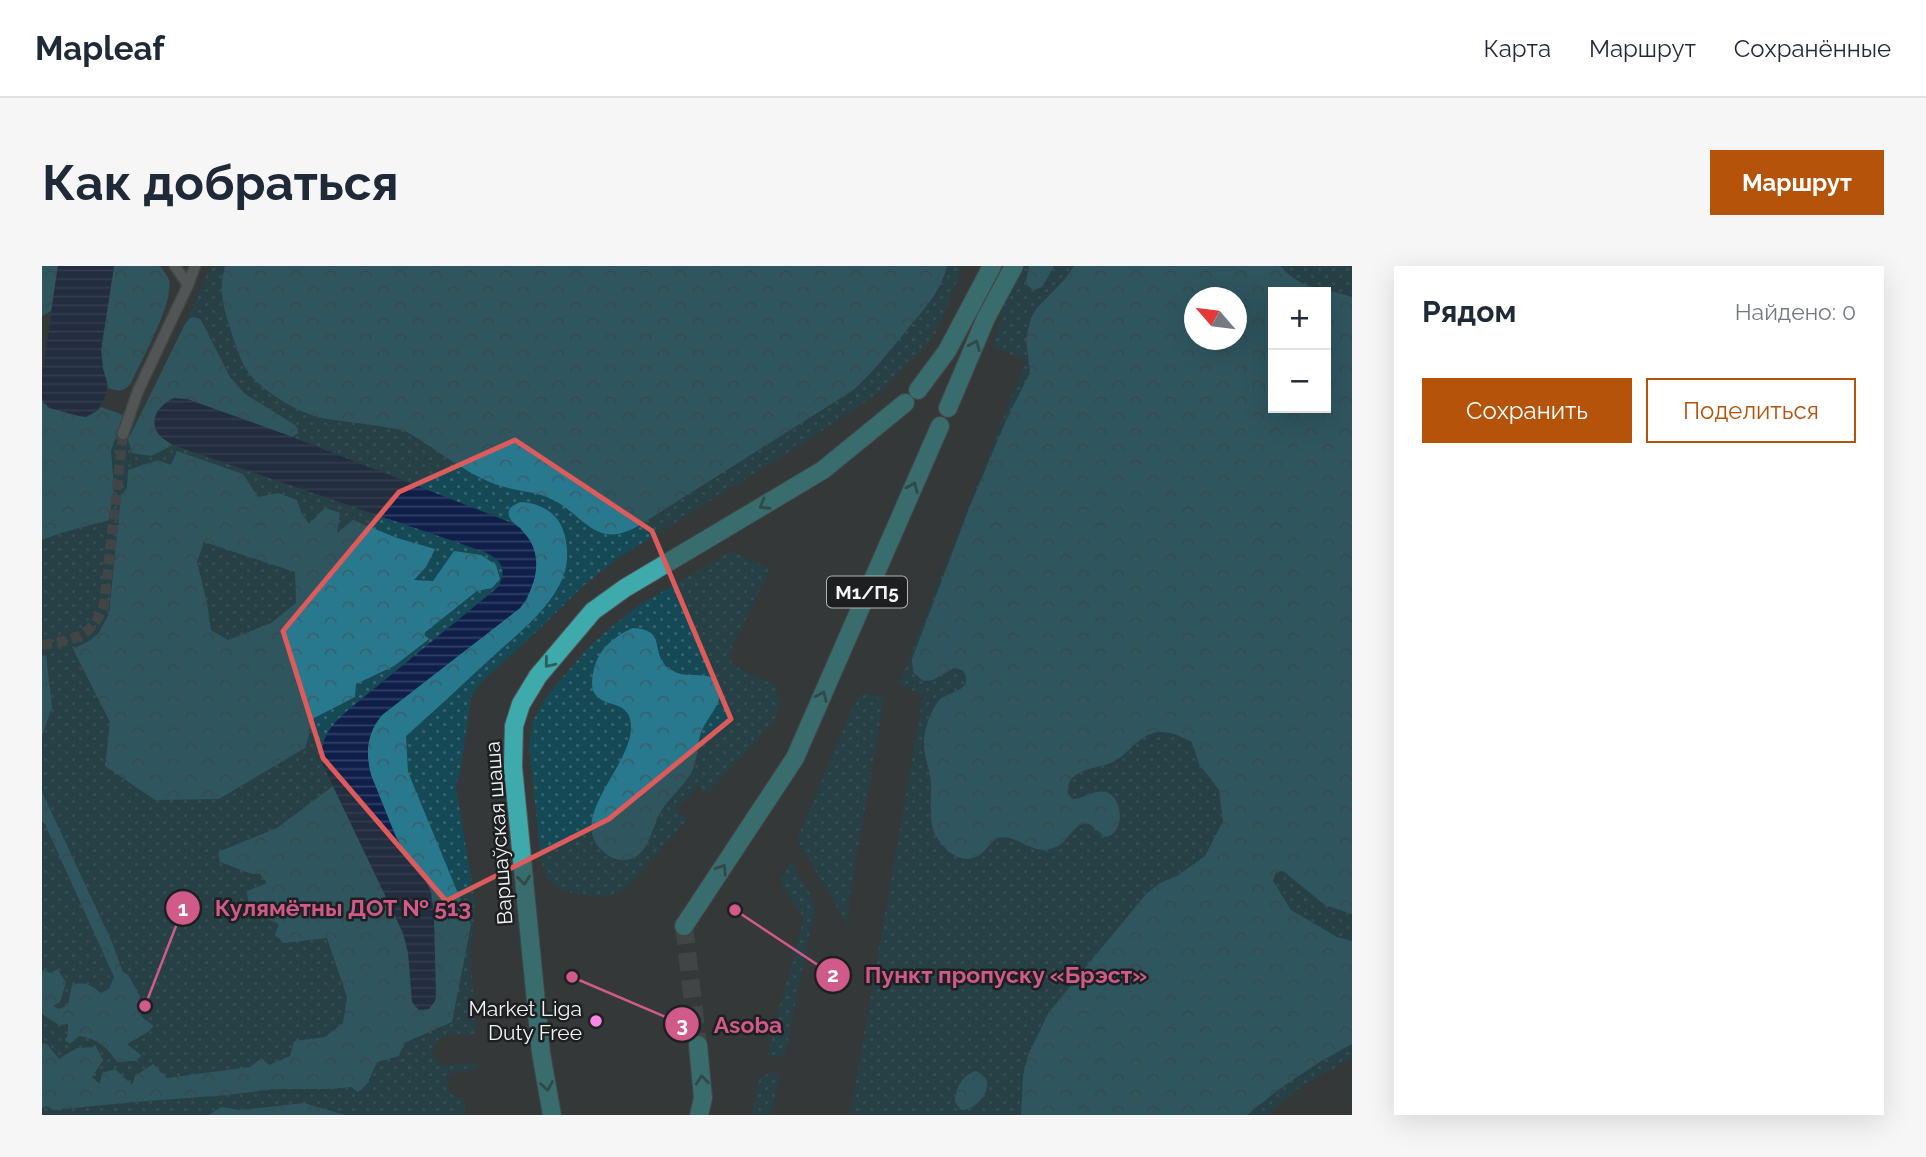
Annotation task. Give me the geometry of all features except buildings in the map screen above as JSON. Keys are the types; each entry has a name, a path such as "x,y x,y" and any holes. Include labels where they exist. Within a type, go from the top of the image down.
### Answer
{"highway":[{"path":"918,390 947,351 992,266"},
{"path":"948,408 986,318 1014,266"},
{"name":"Варшаўская шаша","path":"552,1115 541,1053 513,767 514,726 521,704 538,676 593,611 625,588 823,470 905,403"},
{"name":"М1/П5","path":"684,926 795,758 940,426"},
{"path":"698,1045 704,1098 699,1115"}],"street":[{"path":"175,266 188,285"},
{"path":"123,434 138,391 195,266"}],"highlighted area":[{"path":"515,440 652,531 731,719 609,819 446,901 323,758 283,631 399,492"}],"shaded area":[{"path":"58,266 114,266 101,350 107,393 97,411 86,417 49,408 42,399 42,377"},
{"path":"211,266 962,266 935,334 880,392 807,441 618,558 583,586 480,683 471,697 456,788 476,907 470,949 476,1029 470,1036 452,1035 440,1038 432,1050 435,1059 443,1066 479,1064 477,1069 449,1074 446,1078 451,1094 464,1097 465,1115 42,1115 42,399 97,411 101,407 138,420"},
{"path":"1024,266 1352,266 1352,1058 1301,1087 1266,1115 850,1115 923,696 899,684 1026,361 993,347 1003,308"},
{"path":"174,398 187,399 287,435 512,523 523,531 535,551 532,586 520,608 382,715 370,736 368,758 371,775 396,837 431,892 436,996 429,1009 419,1010 412,1002 408,952 403,933 323,765 322,749 335,722 497,588 503,572 502,567 485,552 173,445 157,432 155,420 161,407"},
{"path":"731,551 770,569 730,652 735,666 775,685 780,703 775,720 707,794 698,786 676,810 687,820 626,888 609,896 600,896 578,894 557,887 546,876 541,859 529,746 533,721 550,692 589,647 609,629 635,608"},
{"path":"866,693 884,699 850,894 848,926 797,839 857,697"},
{"path":"790,862 816,904 785,1055 768,1057 804,918 781,880"},
{"path":"772,1072 780,1076 770,1115 751,1115 760,1077"}],"green space":[{"path":"42,266 58,266 51,311 42,316"},
{"path":"114,266 160,266 169,280 167,302 156,332 131,383 121,390 108,388 101,350"},
{"path":"225,266 947,266 936,293 925,308 852,391 638,526 612,534 595,530 560,503 547,497 489,482 407,432 322,418 294,408 276,397 249,374 238,352 223,300"},
{"path":"1029,266 1054,266 1042,287 1034,290 1026,281"},
{"path":"1074,266 1280,266 1289,275 1311,287 1268,287 1268,413 1331,413 1331,292 1352,297 1352,914 1325,905 1283,871 1276,872 1273,881 1291,910 1337,937 1352,941 1352,1044 1298,1076 1247,1115 1021,1115 1023,1076 1028,1055 1049,1012 1146,894 1205,856 1223,821 1219,790 1199,764 1192,742 1168,732 1153,733 1113,762 1085,770 1072,779 1068,794 1072,799 1102,791 1112,795 1116,801 1119,807 1119,822 1117,829 1106,837 1091,825 1084,824 1054,848 1038,849 1003,837 995,840 978,856 966,859 955,856 934,832 931,784 924,744 926,729 939,700 964,686 966,677 963,671 954,668 933,680 923,681 913,672 912,659 970,506 1008,416 1030,373 1026,338 1031,318"},
{"path":"194,317 202,322 230,377 245,394 295,425 298,433 292,437 187,399 158,410 156,416 158,431 173,445 151,456 132,453 128,440 185,324"},
{"path":"42,399 44,404 97,411 101,407 123,415 111,451 114,488 109,520 42,540"},
{"path":"177,451 243,474 258,497 278,493 297,500 309,524 325,508 340,513 337,533 353,520 397,538 435,549 426,567 414,580 433,581 454,551 481,555 496,565 500,579 492,588 477,591 423,634 429,639 394,666 356,684 355,697 314,718 305,748 219,799 155,800 105,766 110,722 73,649 98,634 109,614 121,495 127,488 128,470 158,460 171,465","holes":["204,542 295,572 296,603 271,623 228,640 211,630 197,562"]},
{"path":"521,502 534,504 552,513 563,530 567,560 557,589 531,622 406,736 408,772 471,925 452,1022 404,1043 399,1056 377,1062 367,1084 358,1092 351,1087 275,1089 54,1110 47,1106 42,1108 42,1043 47,1044 59,1059 77,1048 96,1047 103,1060 92,1077 100,1084 102,1073 115,1069 132,1085 135,1076 153,1064 167,1078 250,1067 261,1058 269,1065 290,1056 294,1041 325,1037 343,1023 347,997 327,938 284,943 275,935 279,924 257,913 248,899 247,891 267,883 260,874 252,874 220,862 218,852 277,828 333,786 403,933 415,1007 424,1010 432,1006 431,896 401,847 371,775 368,758 370,736 382,715 520,608 528,598 521,528 512,521 509,514 511,507"},
{"path":"633,628 644,630 654,637 662,661 675,672 711,677 715,680 719,684 720,696 700,735 692,771 660,813 642,851 634,858 623,860 604,852 594,839 591,824 595,809 628,742 630,718 623,708 600,699 594,692 592,682 595,666 602,652 612,640"},
{"path":"46,655 52,707 42,736 42,656"},
{"path":"42,792 111,940 123,972 128,975 140,996 138,1010 143,1018 154,1026 127,1044 142,1056 134,1061 117,1062 101,1044 86,1037 79,1036 70,1044 65,1040 68,1024 59,1025 42,1014 42,970 51,973 57,969 66,982 60,1002 53,1006 59,1009 68,1005 72,985 84,983 101,993 109,989 114,977 42,822"},
{"path":"975,1071 983,1075 987,1087 980,1100 968,1109 961,1110 955,1102 958,1087 966,1076"},
{"path":"304,1103 345,1115 209,1115 221,1107 240,1110"}],"tunnel":[{"path":"42,645 80,636 94,624 104,605 123,434"},
{"path":"684,926 698,1045"}],"place":[{"name":"Пункт пропуску «Брэст»","path":"735,910"},
{"name":"Asoba","path":"572,977"},
{"name":"Кулямётны ДОТ № 513","path":"145,1006"},
{"name":"Market Liga Duty Free","path":"596,1021"}]}
